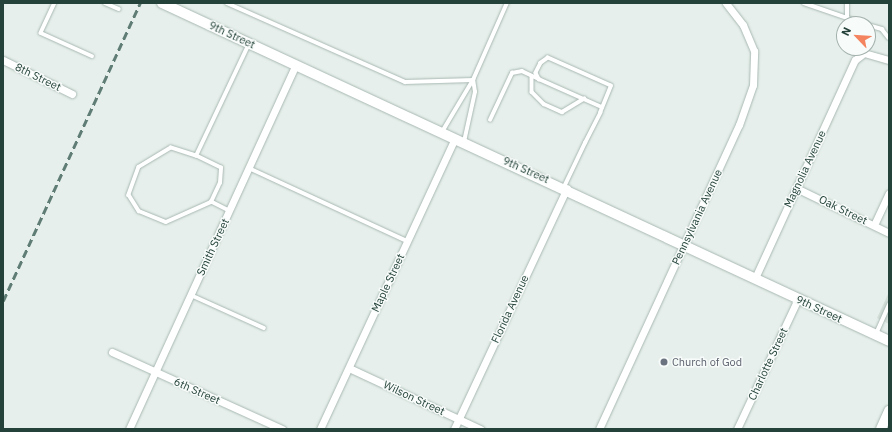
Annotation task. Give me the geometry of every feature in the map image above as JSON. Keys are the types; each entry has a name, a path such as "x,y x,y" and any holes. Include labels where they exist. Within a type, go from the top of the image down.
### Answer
{"street":[{"name":"9th Street","path":"162,3 565,188 889,341"},
{"name":"Pennsylvania Avenue","path":"599,429 739,125 753,85 754,51 743,25 726,3"},
{"name":"Magnolia Avenue","path":"755,278 855,60 864,53 889,60"},
{"name":"8th Street","path":"3,60 72,94"},
{"name":"Smith Street","path":"129,429 296,65"},
{"name":"Maple Street","path":"320,429 408,241 460,140"},
{"name":"Florida Avenue","path":"454,429 565,188"},
{"name":"Oak Street","path":"796,188 889,233"},
{"path":"874,225 889,193"},
{"name":"Charlotte Street","path":"737,429 798,299"},
{"name":"6th Street","path":"112,352 282,429"},
{"name":"Wilson Street","path":"349,368 480,429"},
{"path":"880,429 889,411"}],"lane":[{"path":"55,3 42,33 92,56"},
{"path":"105,3 118,9"},
{"path":"227,3 405,82 473,80"},
{"path":"442,132 473,80 507,3"},
{"path":"804,3 839,16"},
{"path":"847,3 847,16"},
{"path":"876,27 882,29 889,38"},
{"path":"196,156 249,43"},
{"path":"539,79 536,73 548,58 612,86 565,188"},
{"path":"490,120 512,73 522,71 602,108"},
{"path":"532,76 532,92 544,104 562,112 584,99"},
{"path":"460,140 475,92 473,80"},
{"path":"172,148 196,156 221,168 220,183 211,202 166,222 138,211 129,195 139,167 172,148"},
{"path":"249,168 408,241"},
{"path":"211,202 229,211"},
{"path":"191,295 264,328"},
{"path":"876,335 889,306"}],"shaded area":[{"path":"889,292 889,324 877,318"}],"railway":[{"path":"3,301 140,3"}],"place":[{"name":"Church of God","path":"664,362"}]}
